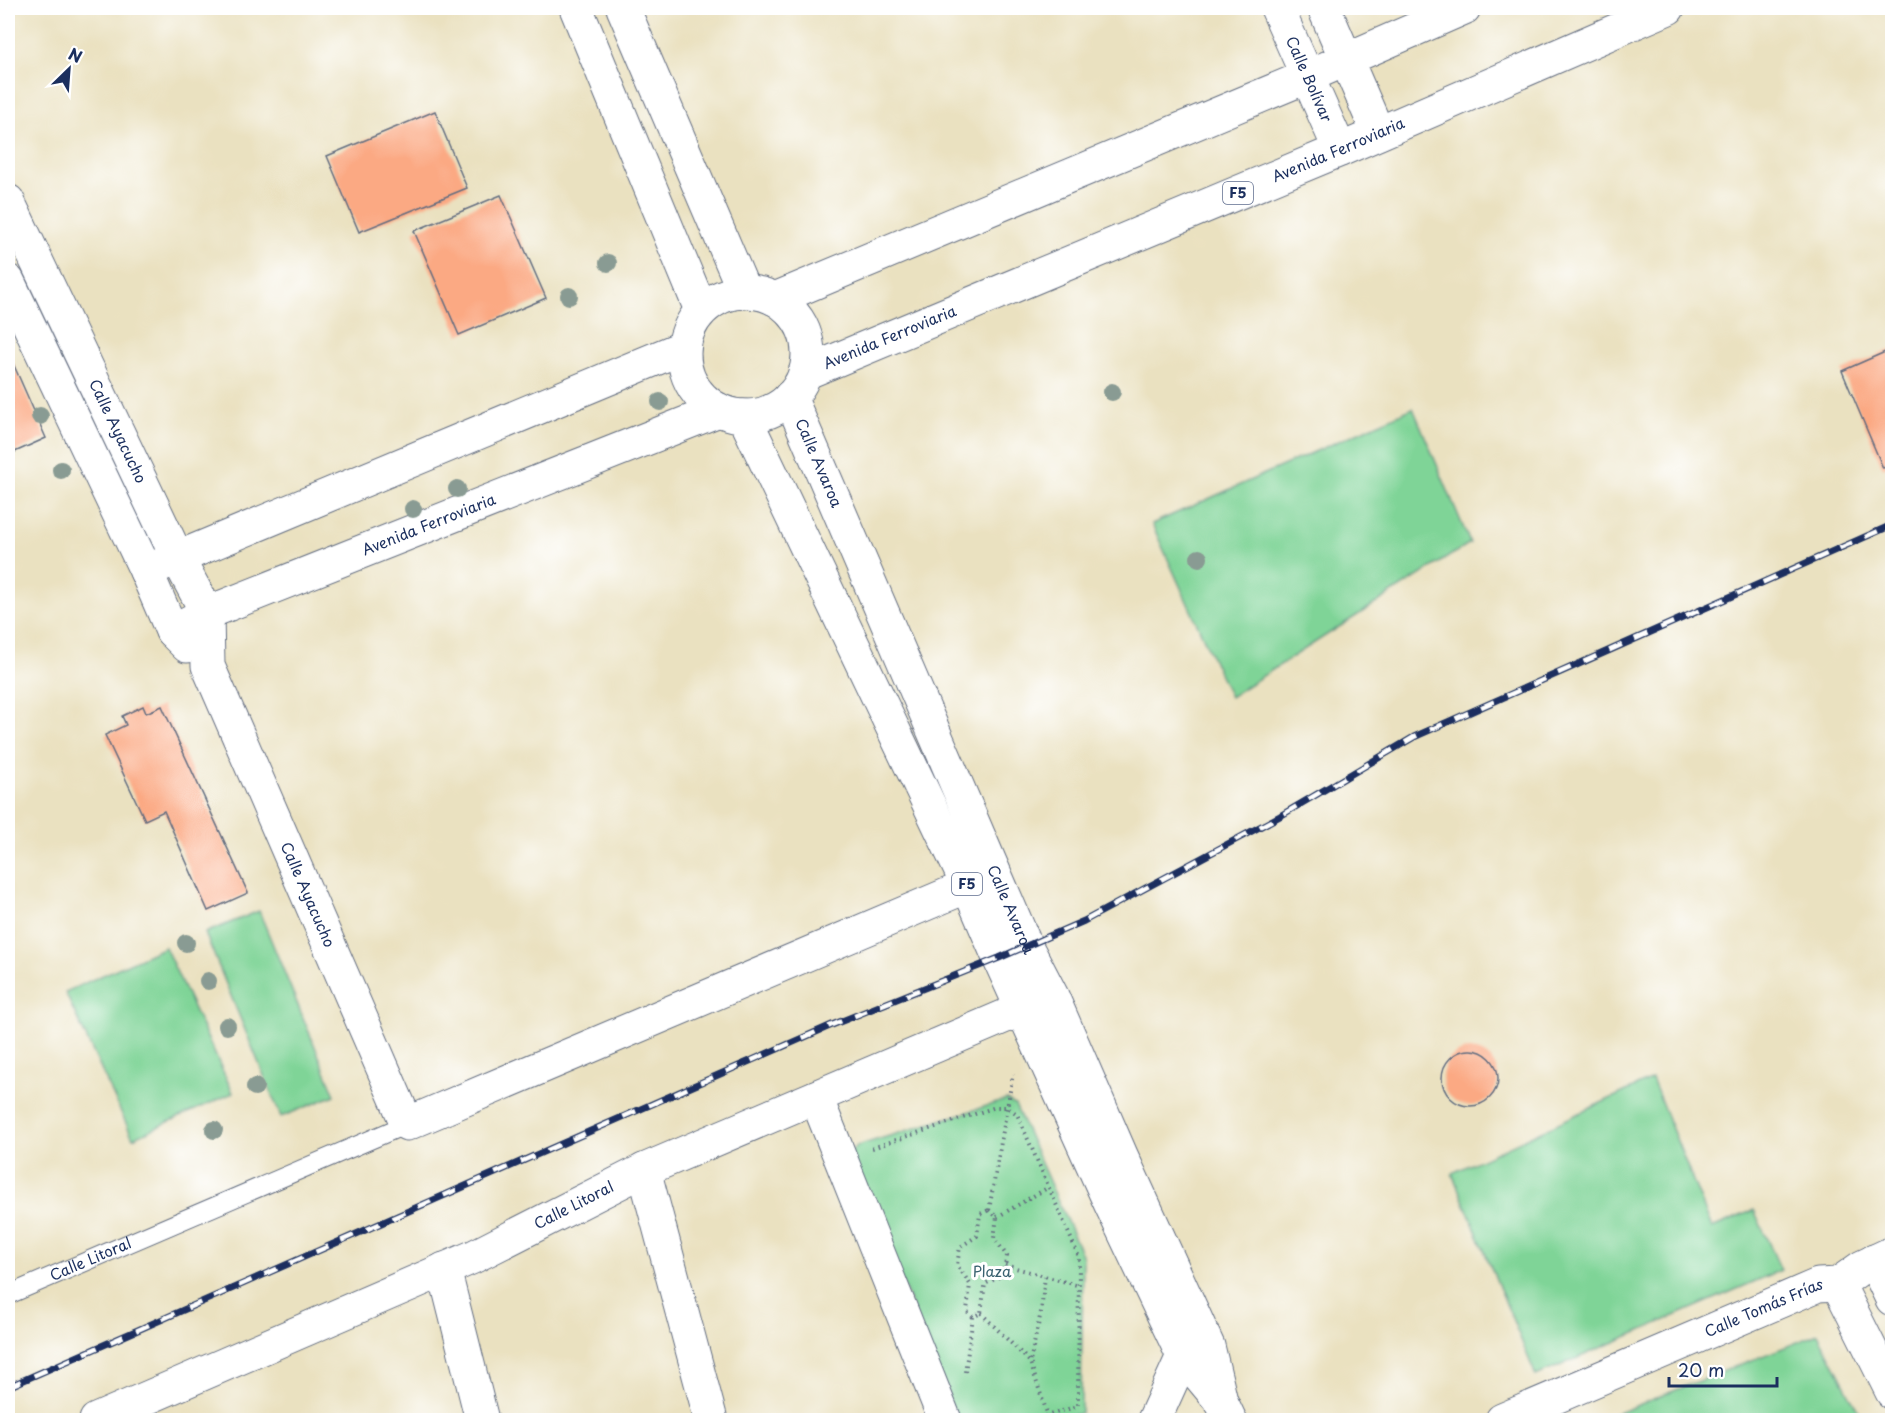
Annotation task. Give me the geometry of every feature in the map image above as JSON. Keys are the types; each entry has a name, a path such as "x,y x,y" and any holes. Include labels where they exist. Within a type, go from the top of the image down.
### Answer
{"main road":[{"path":"576,8 701,310"},
{"path":"623,8 744,291"},
{"name":"Calle Bolívar","path":"1277,8 1340,150"},
{"path":"1324,8 1378,133"},
{"path":"775,299 1464,8"},
{"name":"Avenida Ferroviaria","path":"798,385 1668,8"},
{"name":"Calle Ayacucho","path":"8,201 177,557 207,613 208,666"},
{"name":"Calle Ayacucho","path":"8,281 146,571 172,631 208,666 407,1124"},
{"path":"744,291 760,293 790,309 800,323 806,339 808,356 798,385 777,407 769,411 731,413 704,398 692,384 685,366 684,347 690,327 701,310 728,294 744,291"},
{"path":"146,571 684,347"},
{"name":"Calle Avaroa","path":"798,385 1026,946 1052,996 1121,1155 1195,1351"},
{"name":"Avenida Ferroviaria","path":"172,631 207,613 731,413"},
{"name":"Calle Avaroa","path":"731,413 968,886 1023,1010 1225,1411"},
{"name":"Calle Litoral","path":"407,1124 968,886"},
{"name":"Calle Litoral","path":"96,1420 473,1257 644,1170 1052,996"},
{"path":"816,1097 945,1420"},
{"path":"644,1170 711,1420"},
{"path":"1883,1257 1893,1299"},
{"name":"Calle Tomás Frías","path":"1502,1420 1818,1285 1838,1284 1862,1267 1883,1257"},
{"path":"444,1269 482,1420"},
{"path":"1838,1284 1893,1392"},
{"path":"1154,1420 1195,1351"}],"lane":[{"name":"Calle Litoral","path":"8,1295 407,1124"}],"path":[{"path":"989,1210 1014,1064"},
{"path":"840,1159 996,1107 1007,1107 1017,1114 1080,1257 1078,1406 1033,1420"},
{"path":"997,1217 1049,1187"},
{"path":"989,1210 997,1217"},
{"path":"981,1313 973,1317 967,1311 970,1284 957,1264 960,1247 977,1236 980,1214 989,1210"},
{"path":"981,1313 985,1284 1003,1275 1008,1256 994,1238 997,1217"},
{"path":"1005,1265 1080,1286"},
{"path":"1030,1362 1041,1312 1045,1276"},
{"path":"981,1313 1030,1362 1048,1416"}],"green space":[{"path":"1413,408 1470,543 1230,697 1152,524"},
{"path":"259,911 335,1095 281,1117 205,933"},
{"path":"165,947 233,1093 133,1138 65,992"},
{"path":"1652,1079 1712,1228 1754,1210 1781,1270 1536,1376 1452,1173"},
{"name":"Plaza","path":"1006,1100 1015,1105 1083,1257 1081,1413 1058,1420 957,1420 850,1152 857,1146"},
{"path":"1818,1334 1863,1420 1600,1420"}],"building":[{"path":"435,111 467,188 359,232 327,156"},
{"path":"501,195 546,298 459,335 414,231"},
{"path":"1892,349 1892,464 1883,468 1842,371"},
{"path":"8,352 46,438 8,455"},
{"path":"143,706 146,713 162,706 248,893 208,911 164,811 145,820 105,735 126,725 122,716"},
{"path":"1465,1050 1475,1050 1490,1058 1496,1067 1498,1078 1496,1089 1490,1098 1475,1106 1465,1106 1454,1101 1447,1094 1442,1083 1442,1073 1447,1062 1454,1055"}],"railway":[{"path":"8,1387 832,1025 1084,921 1280,816 1414,737 1892,525"}]}
